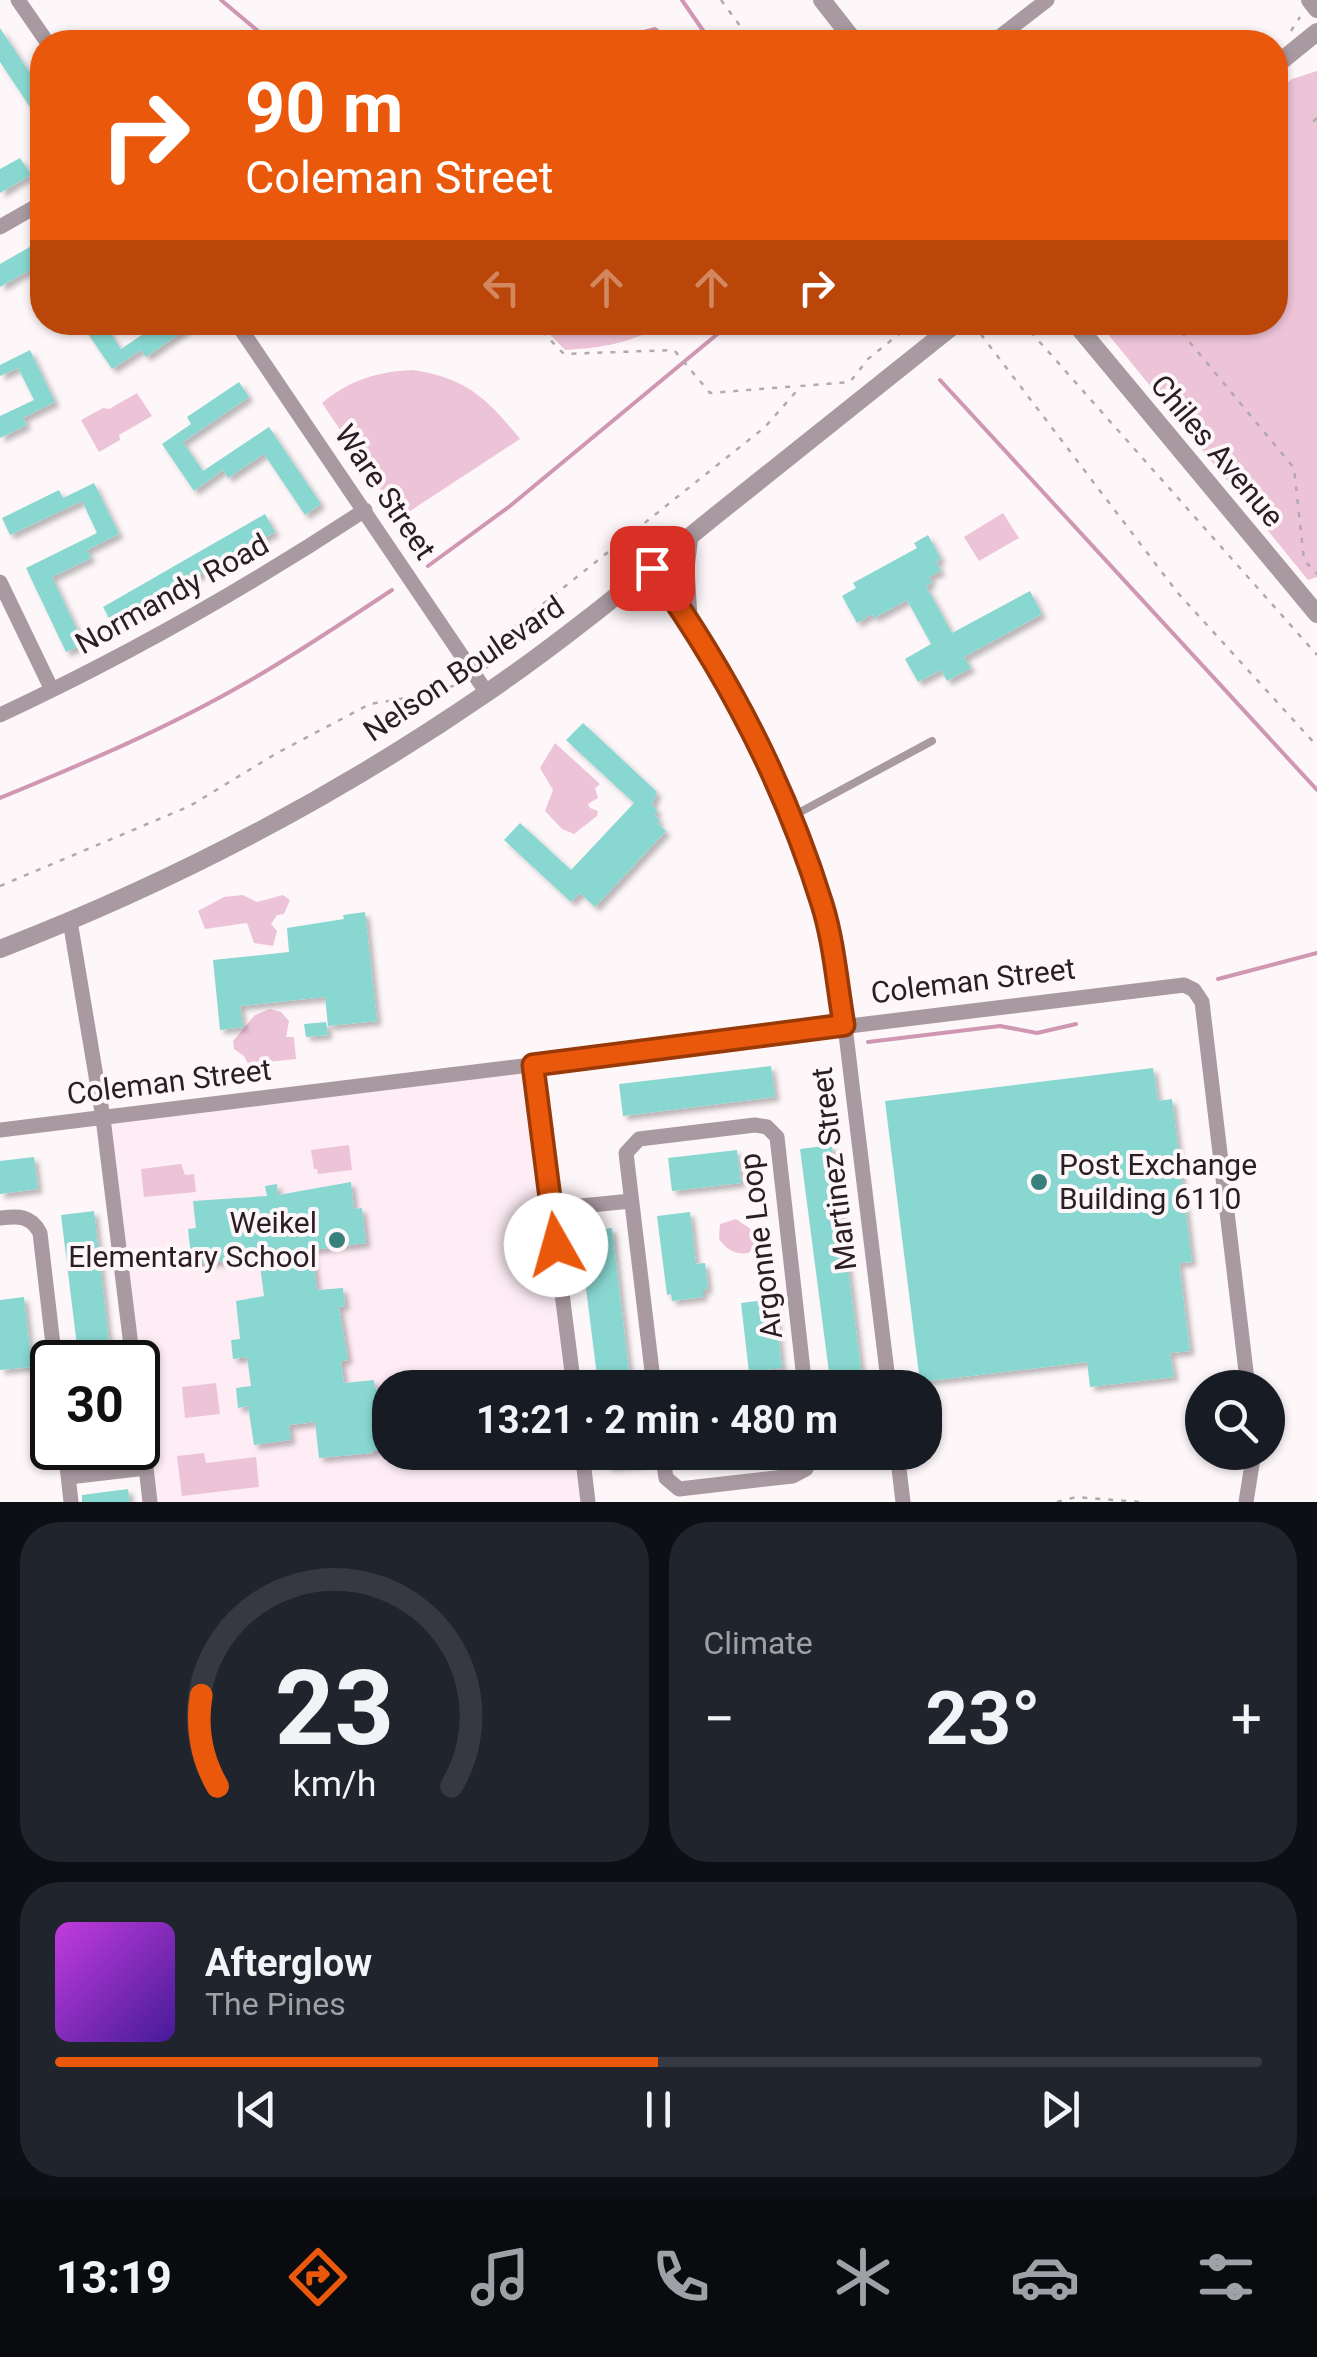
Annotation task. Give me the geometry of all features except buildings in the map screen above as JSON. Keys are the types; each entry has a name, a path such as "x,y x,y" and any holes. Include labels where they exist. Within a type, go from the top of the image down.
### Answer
{"street":[{"path":"18,0 39,30"},
{"path":"822,0 845,30"},
{"path":"1009,30 1047,0"},
{"path":"1288,55 1317,32"},
{"path":"0,228 30,211"},
{"name":"Ware Street","path":"245,335 486,693"},
{"name":"Nelson Boulevard","path":"0,949 70,921 269,824 398,750 486,693 652,568 942,335"},
{"name":"Chiles Avenue","path":"1085,335 1317,614"},
{"name":"Normandy Road","path":"0,715 242,588 365,510"},
{"path":"690,622 687,568 692,536"},
{"name":"Martinez Street","path":"652,568 744,712 791,817 823,907 844,1025 886,1370"},
{"path":"0,582 52,690"},
{"path":"70,921 103,1118 130,1340"},
{"name":"Coleman Street","path":"0,1130 1177,984 1194,990 1202,1002 1246,1370"},
{"path":"533,1065 572,1370"},
{"name":"Argonne Loop","path":"652,1370 626,1153 639,1138 755,1125 774,1133 803,1370"},
{"path":"552,1209 631,1200"},
{"path":"0,1218 20,1216 40,1232 53,1340"},
{"path":"68,1470 72,1502"},
{"path":"69,1477 129,1470"},
{"path":"146,1470 150,1502"},
{"path":"584,1470 588,1502"},
{"path":"665,1470 666,1478 676,1488 800,1474 804,1470"},
{"path":"898,1470 902,1502"},
{"path":"1246,1502 1251,1470"},
{"path":"740,1482 743,1502"}],"lane":[{"path":"791,817 932,741"}],"path":[{"path":"721,0 743,30"},
{"path":"1288,34 1308,6"},
{"path":"1317,118 1317,124"},
{"path":"545,335 564,354 674,350 710,393 850,382 868,359 898,335"},
{"path":"982,335 1177,592 1317,746"},
{"path":"1033,335 1317,656"},
{"path":"1184,335 1294,468 1304,560 1317,574"},
{"path":"0,886 190,806 277,753 370,704 419,696 475,676 492,664 494,644 765,426 801,386"},
{"path":"1057,1502 1076,1497 1139,1502"}],"shaded area":[{"path":"1317,71 1317,577 1308,580 1109,335 1288,335 1288,82"},
{"path":"551,335 641,335 617,343 565,350"},
{"path":"412,370 447,378 474,392 520,439 407,513 395,511 322,403 364,379"},
{"path":"137,393 152,416 99,452 81,420"},
{"path":"1003,513 1019,538 979,561 964,537"},
{"path":"555,743 600,784 595,788 598,798 588,804 598,811 597,816 574,834 562,829 545,811 553,790 540,768"},
{"path":"243,895 257,902 283,895 290,900 284,914 277,915 271,924 277,931 273,946 254,943 247,923 205,929 198,911 224,897"},
{"path":"270,1009 281,1012 289,1021 286,1037 294,1037 296,1059 248,1064 234,1049 233,1041 255,1015"},
{"name":"Weikel Elementary School","path":"533,1065 571,1370 372,1370 372,1470 583,1470 588,1502 150,1502 146,1470 160,1470 160,1340 135,1340 103,1118"},
{"path":"349,1145 352,1170 318,1174 311,1150"},
{"path":"181,1164 185,1175 194,1174 196,1192 144,1197 141,1169"},
{"path":"736,1219 752,1230 755,1245 749,1253 732,1251 719,1239 720,1224"},
{"path":"216,1383 220,1414 185,1418 182,1387"},
{"path":"204,1453 206,1463 256,1457 259,1487 182,1496 177,1456"}],"waterway":[{"path":"221,0 257,30"},
{"path":"682,0 703,30"},
{"path":"651,30 656,30"},
{"path":"428,566 510,506 716,335"},
{"path":"940,380 1317,790"},
{"path":"0,798 189,714 285,659 392,590"},
{"path":"1218,979 1317,953"},
{"path":"868,1042 1000,1026 1037,1033 1076,1024"}],"place":[{"name":"Post Exchange Building 6110","path":"1039,1182"},
{"name":"Weikel Elementary School","path":"337,1240"}],"route":[{"path":"556,1245 533,1065 844,1025 823,907 791,817 756,735 731,689 704,642 652,568"}]}
